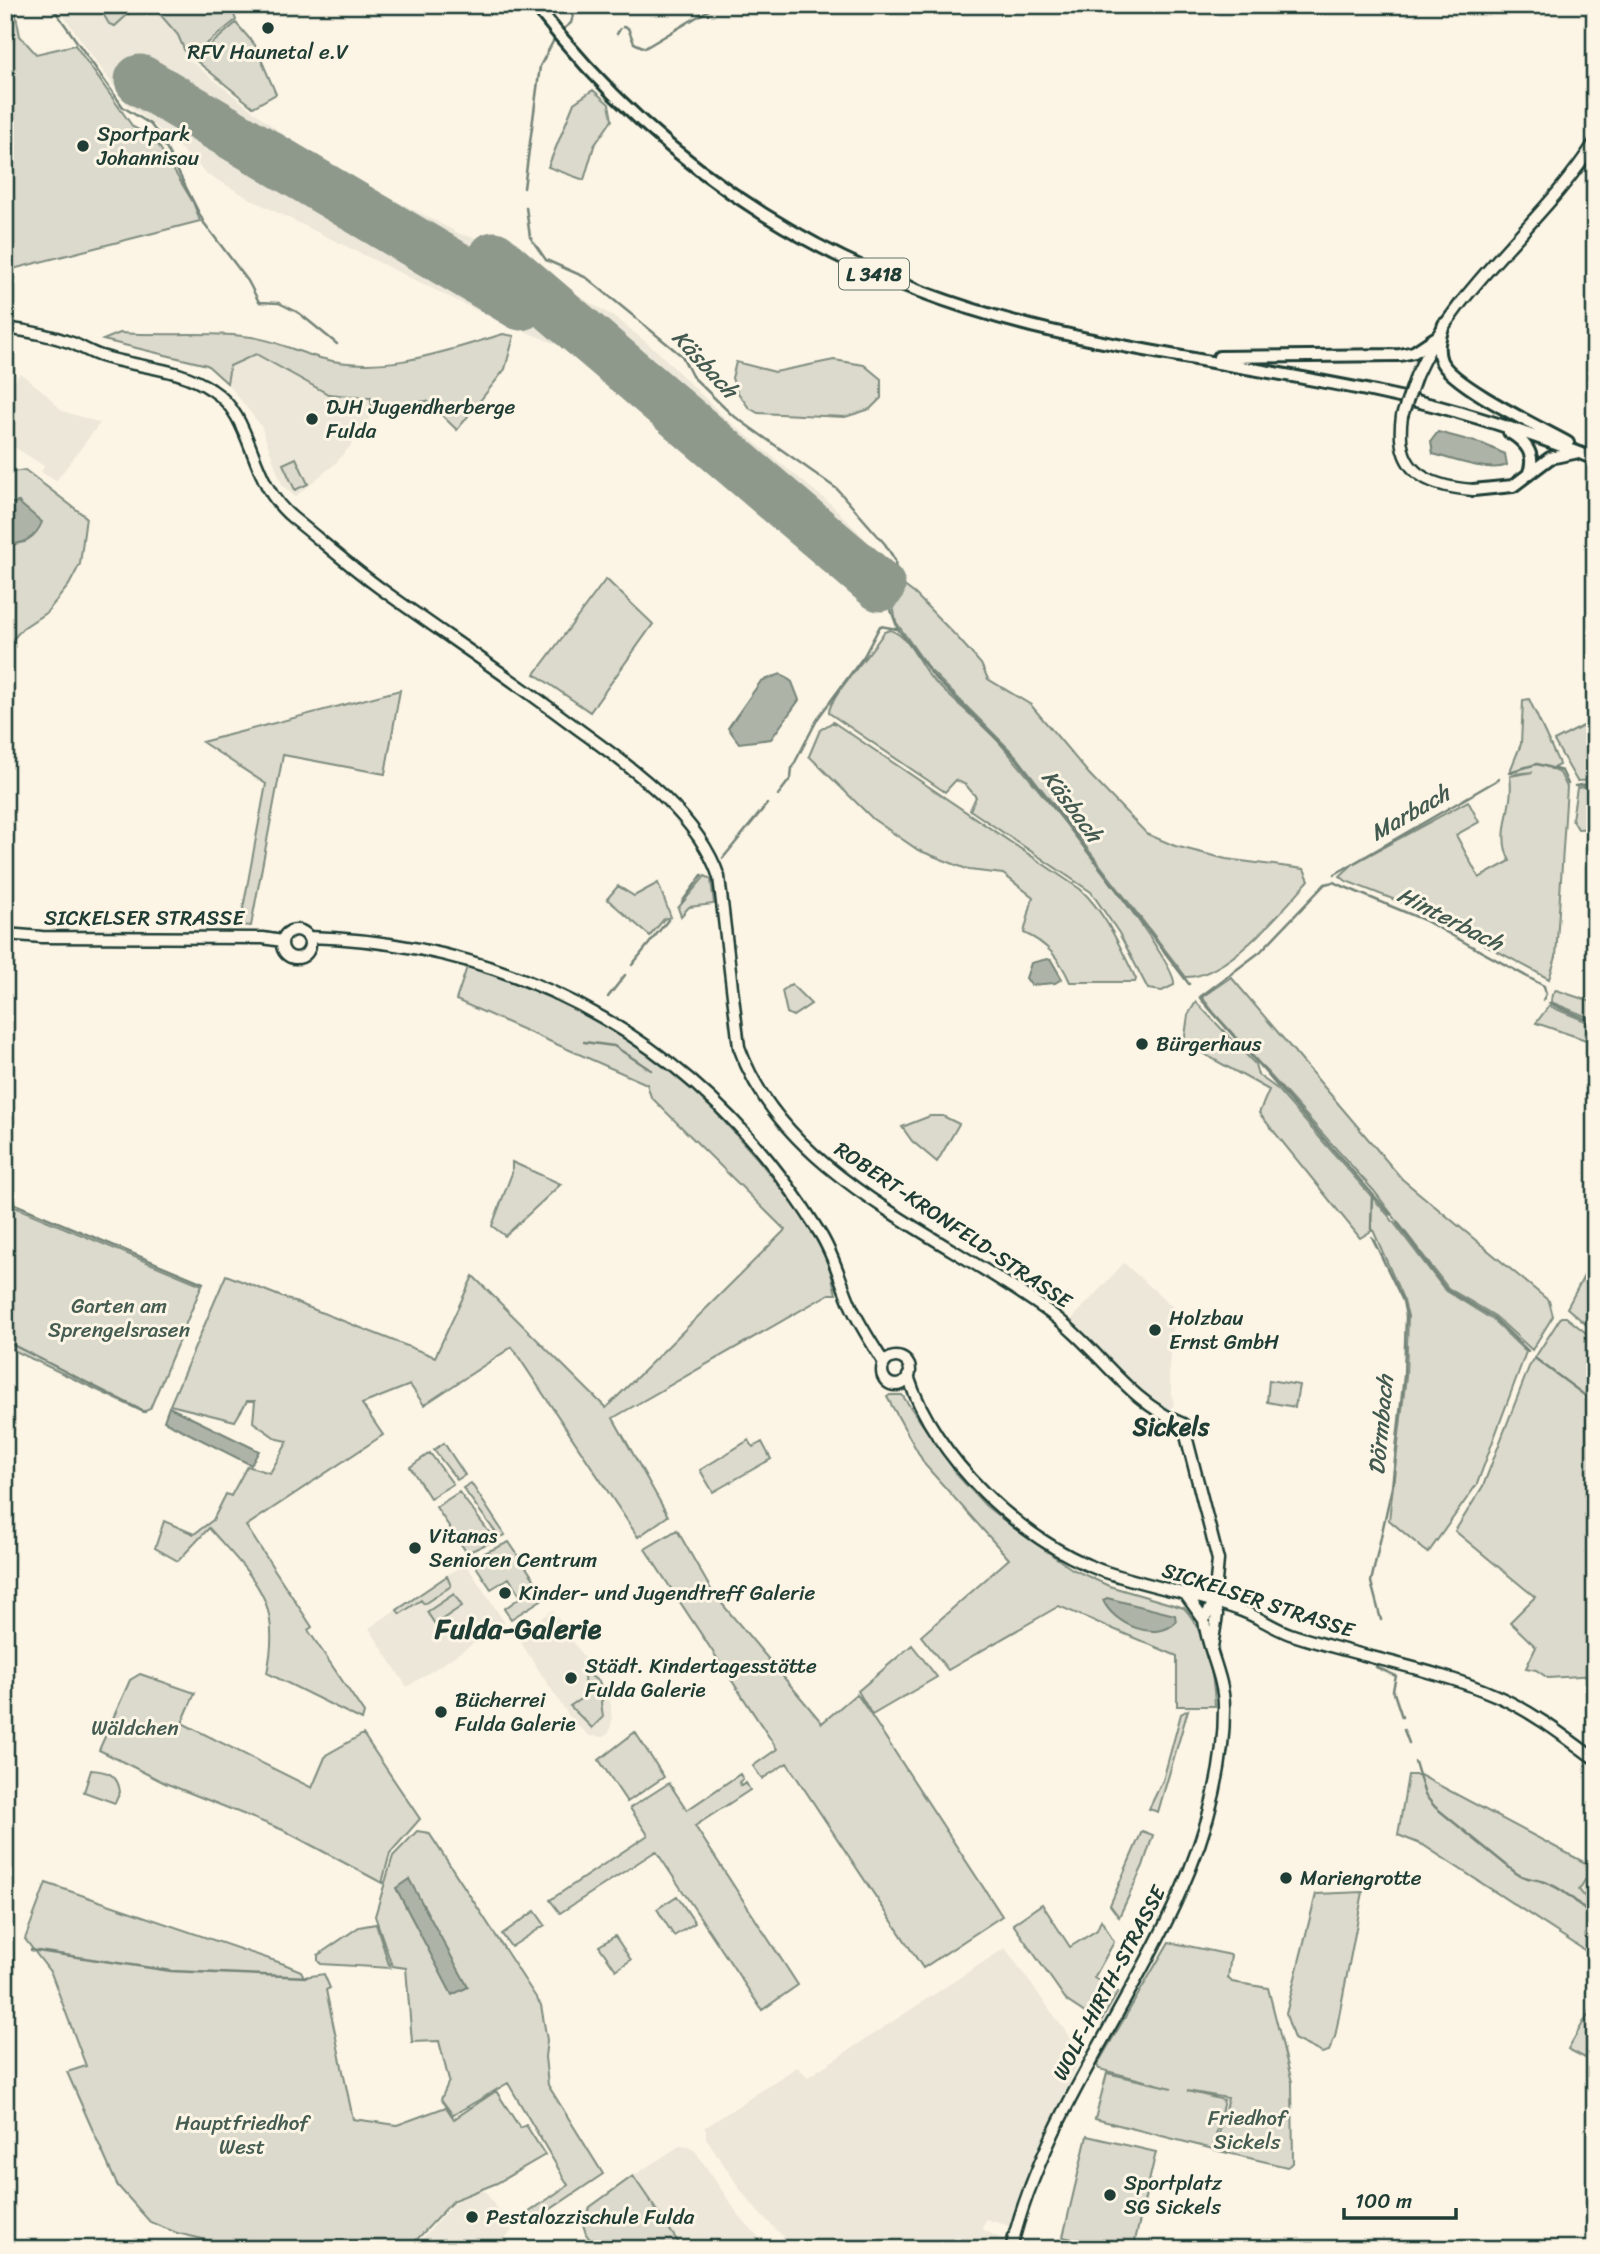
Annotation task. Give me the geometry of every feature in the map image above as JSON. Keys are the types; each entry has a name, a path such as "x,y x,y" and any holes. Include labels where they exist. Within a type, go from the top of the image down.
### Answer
{"main road":[{"name":"L 3418","path":"535,5 615,98 666,145 726,191 784,229 853,265 929,296 993,316 1091,340 1388,394 1494,422 1595,458"},
{"path":"1444,324 1439,353 1449,371 1494,402 1595,458"},
{"path":"1177,355 1213,358 1401,355 1413,352 1435,338"},
{"path":"1494,422 1520,438 1528,447 1531,466 1524,480"},
{"path":"1473,490 1502,489 1524,480 1550,458 1580,453"}],"street":[{"path":"1473,490 1439,485 1411,468 1400,446 1402,416 1416,376 1444,324 1519,239 1595,142"},
{"name":"ROBERT-KRONFELD-STRASSE","path":"5,328 40,333 101,356 193,379 222,397 238,420 262,481 288,514 383,590 482,657 631,770 682,818 716,866 739,1047 748,1072 775,1112 850,1183 1056,1317 1132,1391 1157,1410 1183,1424"},
{"path":"335,940 309,950 299,958 292,958 285,952 282,941 292,931 301,931 308,937 335,940 426,951 521,977 594,1012 674,1064 746,1132 794,1195 828,1248 853,1310 872,1343 888,1360 906,1361 908,1376 896,1385 884,1379 881,1371 888,1360"},
{"name":"SICKELSER STRASSE","path":"5,934 263,938 282,941"},
{"path":"308,937 309,950"},
{"name":"SICKELSER STRASSE","path":"908,1376 918,1399 965,1472 1013,1519 1075,1560 1118,1576 1238,1609 1287,1633 1449,1679 1496,1696 1539,1719 1595,1759"},
{"name":"SICKELSER STRASSE","path":"896,1385 918,1399"},
{"name":"WOLF-HIRTH-STRASSE","path":"1183,1424 1218,1560 1214,1602 1217,1615 1212,1647"},
{"name":"WOLF-HIRTH-STRASSE","path":"1011,2249 1028,2195 1061,2113 1157,1938 1194,1854 1212,1794 1223,1728 1222,1686 1204,1620 1186,1595"},
{"path":"1204,1620 1214,1602"}],"shaded area":[{"path":"63,5 98,5 115,26 138,5 152,5 178,35 188,59 307,154 460,234 484,240 504,240 548,279 615,317 656,350 725,418 832,505 874,548 889,571 893,582 886,592 877,601 868,600 587,357 490,317 256,202 207,174 165,134 126,103 58,8"},
{"name":"DJH Jugendherberge Fulda","path":"256,354 328,394 371,398 373,412 361,433 336,463 295,497 282,485 261,426 228,384 230,366"},
{"path":"20,373 62,411 100,423 56,481 41,472 44,466 5,441 5,396"},
{"path":"1438,432 1483,444 1505,454 1507,465 1481,466 1433,454 1431,441"},
{"path":"18,502 42,522 28,540 5,546 5,505"},
{"path":"781,674 792,682 799,700 771,739 739,743 728,728 761,681"},
{"path":"1051,960 1062,979 1055,983 1031,985 1026,978 1031,963"},
{"path":"1124,1263 1175,1309 1169,1377 1174,1406 1169,1409 1122,1375 1070,1321"},
{"path":"169,1407 259,1451 251,1465 164,1421"},
{"path":"465,1563 505,1623 407,1687 369,1628"},
{"path":"1107,1598 1175,1615 1176,1622 1158,1631 1136,1628 1116,1617 1108,1609 1103,1600"},
{"name":"Städt. Kindertagesstätte Fulda Galerie","path":"553,1610 610,1698 612,1721 609,1733 604,1737 590,1736 572,1721 516,1635"},
{"path":"1595,1864 1595,1909 1579,1890"},
{"path":"409,1879 468,1987 452,1995 396,1888"},
{"path":"1005,1948 1082,2054 1009,2226 986,2219 982,2229 1004,2240 1002,2249 796,2249 759,2213 742,2192 706,2138 706,2127 797,2067 808,2077"},
{"path":"681,2145 689,2146 696,2152 737,2213 763,2242 757,2249 683,2249 633,2176"},
{"name":"Pestalozzischule Fulda","path":"475,2189 485,2191 512,2231 497,2245 499,2249 413,2249 454,2203"}],"green space":[{"name":"Sportpark Johannisau","path":"5,5 14,5 20,36 36,54 75,45 133,127 154,138 193,202 200,221 5,271"},
{"path":"98,5 138,5 115,26 109,24"},
{"path":"152,5 230,5 236,20 188,59 178,35"},
{"path":"236,23 255,45 276,94 253,107 194,59"},
{"path":"593,90 609,104 612,120 594,146 584,180 548,167 574,103"},
{"path":"120,333 253,337 320,358 366,364 390,363 436,354 503,334 514,336 505,369 457,430 427,401 372,408 371,398 328,394 256,354 230,366 227,383 207,365 103,340"},
{"path":"834,360 864,365 881,379 881,398 870,409 845,417 758,413 749,408 736,390 732,378 736,362 775,372"},
{"path":"296,458 308,484 295,490 283,464"},
{"path":"25,470 86,517 80,564 69,585 47,612 23,628 5,648 5,546 25,542 19,502 5,505 5,473"},
{"path":"606,579 653,624 590,712 535,674"},
{"path":"899,582 915,594 958,638 981,664 988,679 1031,705 1089,774 1147,834 1175,846 1226,859 1304,869 1309,880 1254,940 1219,966 1202,974 1186,977 1017,757 929,669 896,622 893,605"},
{"path":"890,630 903,638 931,678 997,740 1036,787 1127,905 1169,969 1174,985 1162,991 1148,989 1119,933 1091,892 970,810 976,797 966,785 956,780 945,792 829,713 843,686 884,632"},
{"path":"400,690 385,774 283,755 251,926 240,925 266,784 202,742"},
{"path":"1529,699 1558,761 1559,765 1551,769 1560,773 1567,787 1556,957 1549,979 1421,910 1346,881 1340,876 1354,863 1468,801 1479,822 1456,835 1479,878 1510,861 1504,840 1510,799 1510,776 1533,772 1513,774 1510,771 1521,744 1523,700"},
{"path":"1595,720 1595,780 1577,781 1554,741"},
{"path":"833,722 1080,889 1112,931 1136,979 1135,982 1070,982 1052,953 1024,933 1033,897 1003,874 969,870 918,850 873,819 809,756 820,730"},
{"path":"1595,785 1595,828 1578,829 1572,819 1577,788"},
{"path":"705,876 711,879 714,904 689,907 681,916 678,908"},
{"path":"658,883 671,917 664,919 650,936 607,899 618,886 634,896"},
{"path":"468,964 593,1014 677,1069 756,1157 805,1219 828,1261 836,1294 829,1294 613,1418 668,1516 638,1537 512,1347 424,1405 410,1385 362,1404 383,1435 246,1526 312,1627 308,1630 364,1713 362,1720 267,1673 271,1648 268,1608 251,1577 209,1528 178,1561 155,1548 164,1521 194,1534 213,1520 226,1494 231,1496 247,1466 270,1473 288,1441 277,1439 253,1422 255,1401 247,1401 235,1421 170,1405 226,1275 435,1357 473,1276 606,1408 785,1230 651,1097 647,1084 456,1000"},
{"path":"1231,977 1402,1179 1549,1301 1553,1316 1532,1350 1495,1316 1448,1288 1374,1191 1215,1014 1202,997"},
{"path":"791,984 811,1004 793,1016 787,1013 782,991"},
{"path":"1556,990 1595,1003 1595,1020 1551,1002 1552,994"},
{"path":"1196,1002 1255,1064 1258,1075 1276,1088 1388,1215 1445,1290 1493,1320 1526,1352 1477,1484 1428,1553 1389,1520 1406,1376 1408,1316 1404,1301 1373,1230 1360,1238 1259,1113 1269,1090 1184,1043 1188,1015"},
{"path":"1549,1006 1595,1025 1595,1043 1536,1023"},
{"path":"930,1116 943,1116 959,1124 937,1162 912,1141 902,1127"},
{"path":"512,1162 561,1184 505,1236 492,1226 512,1173"},
{"name":"Garten am Sprengelsrasen","path":"5,1203 202,1285 150,1409 143,1412 5,1346"},
{"path":"1595,1255 1595,1332 1567,1308"},
{"path":"1561,1317 1566,1317 1595,1340 1595,1675 1548,1678 1536,1670 1526,1668 1536,1647 1510,1622 1535,1597 1455,1531 1483,1486 1529,1367"},
{"path":"1269,1380 1299,1385 1295,1407 1267,1402"},
{"path":"902,1395 959,1477 986,1506 1015,1529 1072,1569 1109,1586 1184,1608 1203,1641 1211,1668 1215,1706 1177,1706 1177,1656 1059,1606 948,1670 921,1636 1009,1559 925,1465 887,1397"},
{"path":"749,1440 753,1447 762,1442 771,1459 713,1492 700,1470"},
{"path":"444,1443 465,1475 457,1480 434,1450"},
{"path":"430,1453 453,1484 430,1498 410,1467"},
{"path":"471,1483 505,1535 499,1537 463,1488"},
{"path":"459,1492 495,1540 467,1553 436,1507"},
{"path":"677,1530 713,1593 822,1723 856,1694 859,1697 1002,1916 923,1968 787,1763 762,1779 753,1766 777,1749 645,1549"},
{"path":"509,1542 546,1597 511,1619 504,1609 521,1597 509,1578 491,1589 471,1559"},
{"path":"447,1576 451,1586 424,1604 421,1600 400,1614 397,1610"},
{"path":"454,1594 462,1606 435,1624 427,1612"},
{"path":"912,1645 937,1677 872,1715 858,1691"},
{"name":"Wäldchen","path":"140,1674 195,1693 182,1723 312,1788 326,1755 363,1734 420,1819 390,1853 382,1883 283,1830 165,1783 99,1750 130,1680"},
{"path":"588,1674 599,1682 605,1695 601,1702 603,1717 592,1728 570,1706 585,1696 584,1676"},
{"path":"1188,1710 1158,1812 1149,1809 1163,1780 1181,1714"},
{"path":"635,1732 664,1777 627,1802 599,1760"},
{"path":"91,1770 107,1773 117,1781 120,1792 115,1803 84,1792"},
{"path":"740,1774 743,1779 739,1782 741,1786 746,1783 750,1790 695,1826 798,1985 762,2010 656,1851 560,1913 550,1900 648,1835 630,1808 669,1783 687,1810"},
{"path":"1408,1775 1420,1775 1593,1867 1579,1890 1595,1909 1595,1957 1423,1845 1398,1835"},
{"path":"417,1831 429,1833 541,2005 547,2040 545,2057 548,2085 603,2174 530,2223 525,2215 568,2185 508,2083 453,2115 441,2099 449,2081 439,2041 412,2042 406,1968 392,1966 375,1916 393,1856"},
{"path":"1142,1831 1153,1835 1143,1866 1119,1917 1110,1905"},
{"name":"Hauptfriedhof West","path":"46,1883 284,1964 301,1971 304,1977 324,1974 330,1988 326,1990 353,2119 397,2125 446,2107 454,2119 496,2091 520,2128 526,2125 545,2155 497,2183 454,2200 408,2249 245,2249 177,2233 150,2222 117,2185 67,2072 86,2066 51,1973 25,1939"},
{"path":"1363,1892 1335,2037 1329,2051 1322,2053 1294,2039 1286,2014 1316,1894"},
{"path":"677,1896 695,1923 674,1936 657,1909"},
{"path":"1042,1904 1070,1947 1097,1930 1101,1920 1114,1942 1094,1978 1118,1992 1100,2023 1067,2001 1013,1924"},
{"path":"535,1911 545,1925 511,1947 502,1934"},
{"path":"376,1924 390,1968 321,1964 318,1961 318,1955 359,1927"},
{"path":"615,1936 631,1960 616,1970 599,1946"},
{"name":"Friedhof Sickels","path":"1169,1942 1231,1955 1228,1978 1232,1982 1268,1988 1292,2082 1293,2163 1287,2167 1215,2150 1228,2098 1187,2091 1224,2100 1213,2149 1095,2119 1107,2073 1172,2088 1099,2069 1097,2065"},
{"path":"1595,2002 1595,2063 1568,2049"},
{"name":"Sportplatz SG Sickels","path":"1087,2136 1156,2152 1133,2249 1118,2249 1063,2237"},
{"path":"633,2176 683,2249 597,2249 586,2234 582,2221 590,2207"}],"waterway":[{"path":"51,5 123,107 150,124 160,136 204,223 248,281 259,302 279,303 299,313 337,344"},
{"name":"Käsbach","path":"561,31 571,23 576,5"},
{"path":"623,27 628,28 634,43 645,48 717,5"},
{"path":"617,34 620,29"},
{"name":"Käsbach","path":"524,188 540,66 556,36"},
{"name":"Käsbach","path":"526,207 530,237 546,260 587,278 682,356 692,376 731,414 837,489 885,544 895,560 896,574"},
{"name":"Käsbach","path":"897,582 891,610 898,629 934,677 1016,758 1189,984"},
{"path":"778,795 791,778 792,768 818,718 864,656 880,626 897,629"},
{"name":"Marbach","path":"1509,772 1537,764 1562,771 1568,784"},
{"name":"Marbach","path":"1335,874 1499,779"},
{"name":"Marbach","path":"1575,786 1595,783"},
{"path":"723,858 767,804"},
{"path":"682,902 702,875"},
{"name":"Hinterbach","path":"1200,997 1260,952 1325,884 1333,882 1424,920 1544,986 1546,994 1543,1000"},
{"path":"632,965 668,920"},
{"path":"608,997 625,975"},
{"name":"Käsbach","path":"1200,998 1390,1214"},
{"name":"Hinterbach","path":"1549,1003 1595,1023"},
{"path":"584,1042 614,1046 651,1070"},
{"name":"Dörmbach","path":"1371,1229 1372,1194"},
{"path":"5,1200 203,1283"},
{"name":"Käsbach","path":"1397,1223 1446,1289 1494,1318 1528,1351"},
{"name":"Dörmbach","path":"1372,1237 1403,1301 1406,1316 1404,1376 1392,1487 1371,1582 1381,1620"},
{"path":"5,1341 145,1412"},
{"name":"Käsbach","path":"1536,1359 1595,1403"},
{"name":"Dörmbach","path":"1376,1667 1396,1676 1393,1690 1402,1717"},
{"name":"Dörmbach","path":"1404,1730 1409,1743"},
{"name":"Dörmbach","path":"1415,1762 1425,1795 1435,1807 1516,1873 1544,1882 1565,1893 1595,1921"},
{"path":"31,1950 171,1971 307,1977"}],"runway":[{"path":"140,80 521,305"},
{"path":"494,257 880,586"}],"place":[{"name":"RFV Haunetal e.V","path":"268,28"},
{"name":"Sportpark Johannisau","path":"83,146"},
{"name":"DJH Jugendherberge Fulda","path":"312,419"},
{"name":"Bürgerhaus","path":"1142,1044"},
{"name":"Holzbau Ernst GmbH","path":"1155,1330"},
{"name":"Vitanas Senioren Centrum","path":"415,1548"},
{"name":"Kinder- und Jugendtreff Galerie","path":"505,1593"},
{"name":"Städt. Kindertagesstätte Fulda Galerie","path":"571,1678"},
{"name":"Bücherrei Fulda Galerie","path":"441,1712"},
{"name":"Mariengrotte","path":"1286,1878"},
{"name":"Sportplatz SG Sickels","path":"1110,2195"},
{"name":"Pestalozzischule Fulda","path":"472,2217"}],"district":[{"name":"Sickels","path":"1171,1427"},
{"name":"Fulda-Galerie","path":"518,1628"}]}
